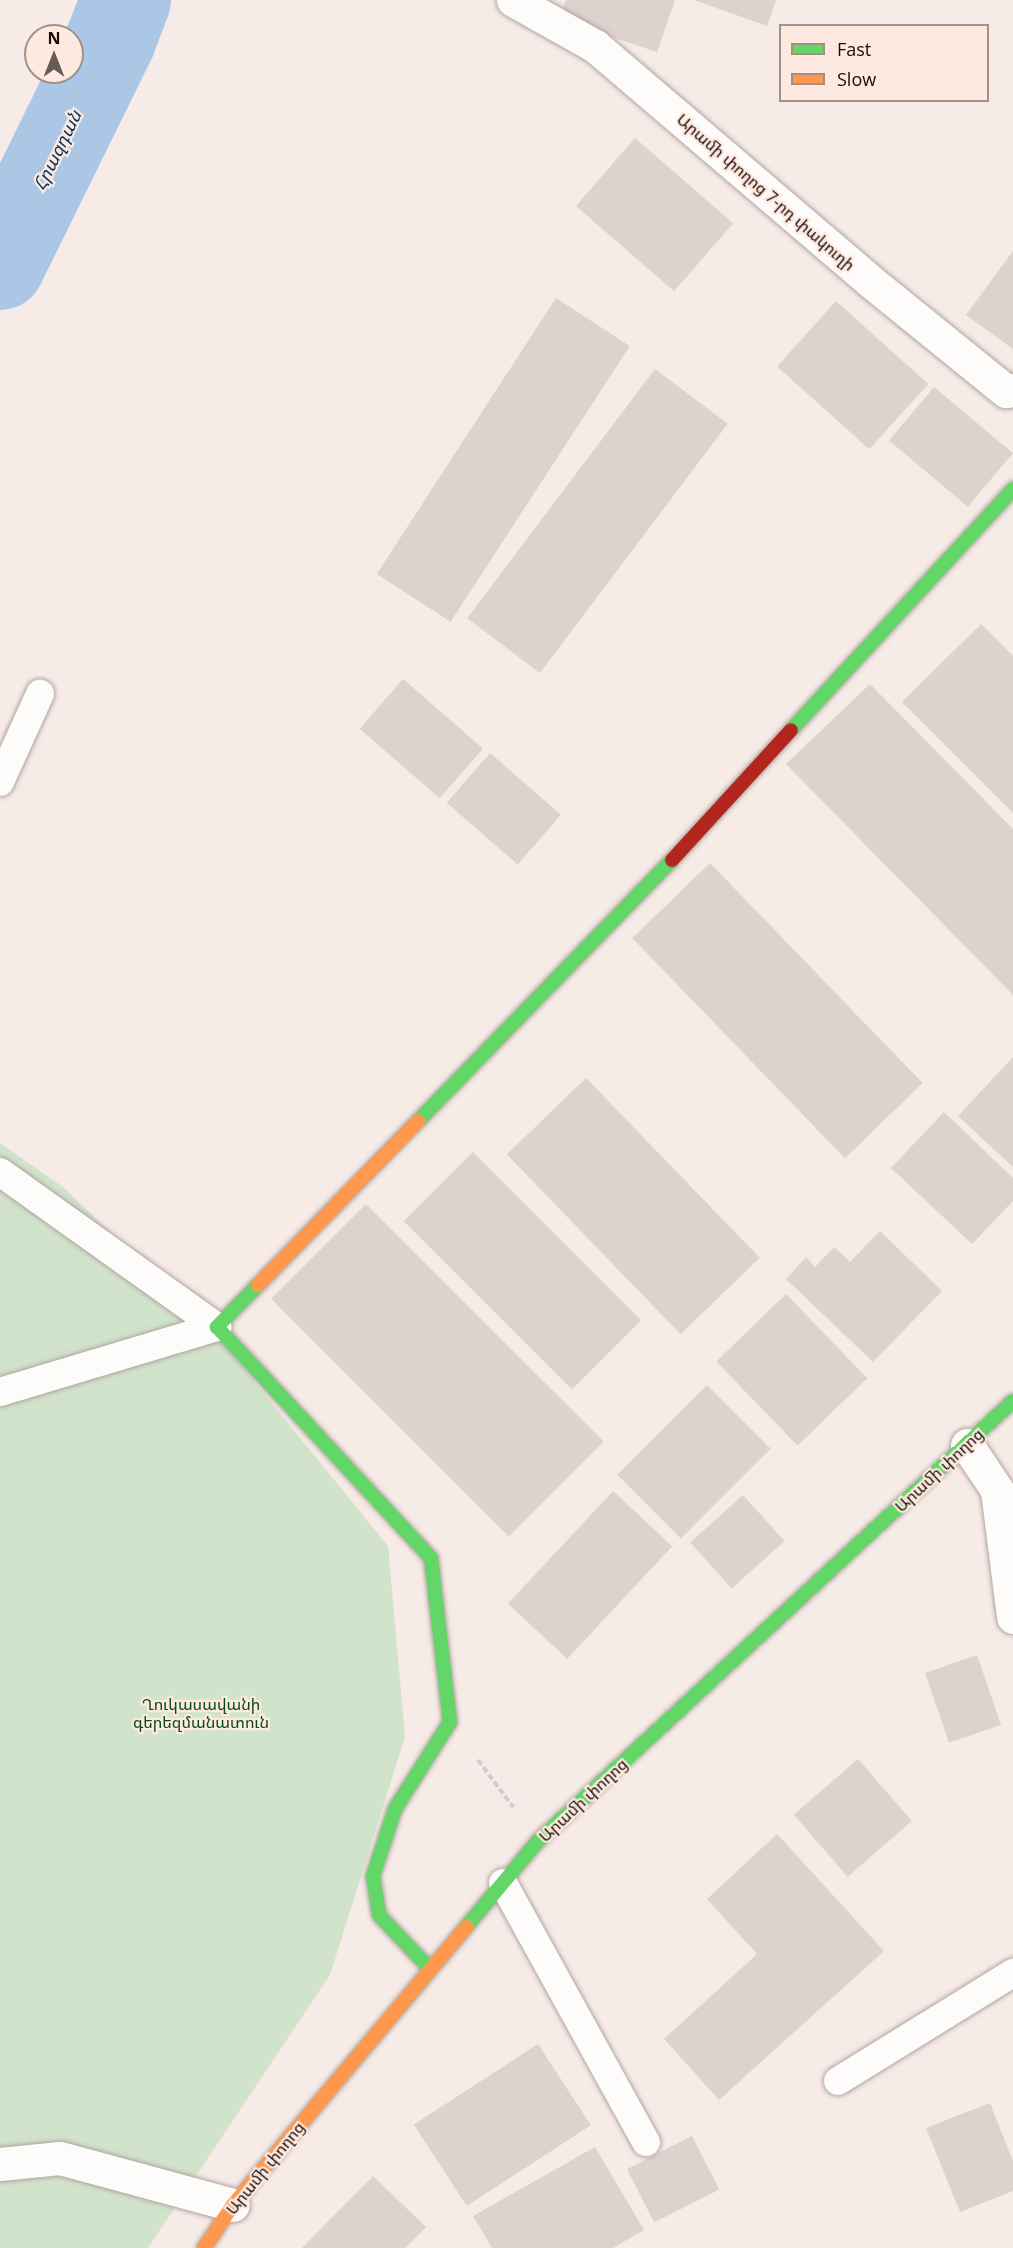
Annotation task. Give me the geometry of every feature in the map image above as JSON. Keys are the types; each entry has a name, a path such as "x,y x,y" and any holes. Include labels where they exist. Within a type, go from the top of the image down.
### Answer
{"street":[{"name":"Արամի փողոց 7-րդ փակուղի","path":"513,0 595,46 870,280 1006,391 1013,390"},
{"path":"430,1969 379,1915 373,1876 394,1809 450,1722 431,1558 218,1327 662,871 1013,489"},
{"name":"Արամի փողոց","path":"204,2248 233,2205 538,1841 1013,1401"},
{"path":"967,1445 997,1490 1013,1617"},
{"path":"0,2164 60,2158 233,2205"}],"lane":[{"path":"0,782 40,694"},
{"path":"0,1172 218,1327"},
{"path":"0,1392 218,1327"},
{"path":"503,1883 646,2142"},
{"path":"838,2081 1013,1973"}],"path":[{"path":"450,1722 538,1841"}],"green space":[{"name":"Ղուկասավանի գերեզմանատուն","path":"0,1143 63,1187 214,1332 388,1546 405,1737 330,1975 148,2248 0,2248"}],"building":[{"path":"566,0 675,0 657,52 559,19"},
{"path":"694,0 776,0 767,26"},
{"path":"635,138 733,223 674,291 576,206"},
{"path":"1013,251 1013,349 966,315"},
{"path":"556,298 630,346 451,622 377,574"},
{"path":"836,301 928,384 869,449 777,366"},
{"path":"655,369 728,424 540,673 467,618"},
{"path":"934,387 1013,453 968,507 889,441"},
{"path":"981,624 1013,656 1013,813 902,702"},
{"path":"403,679 483,749 440,798 360,729"},
{"path":"870,684 1013,829 1013,995 786,764"},
{"path":"490,753 561,815 518,864 447,803"},
{"path":"710,863 923,1083 845,1158 632,938"},
{"path":"1013,1057 1013,1167 958,1116"},
{"path":"586,1078 760,1258 681,1334 507,1154"},
{"path":"944,1112 1013,1178 1013,1201 972,1244 891,1168"},
{"path":"473,1152 641,1320 572,1390 404,1221"},
{"path":"366,1204 604,1442 509,1536 271,1299"},
{"path":"880,1231 942,1291 873,1362 786,1279 806,1257 815,1267 834,1247 850,1262"},
{"path":"786,1294 867,1378 797,1446 716,1361"},
{"path":"707,1385 771,1449 681,1538 617,1475"},
{"path":"613,1491 672,1546 567,1659 508,1604"},
{"path":"743,1495 784,1541 732,1589 690,1543"},
{"path":"977,1655 1001,1725 949,1743 925,1673"},
{"path":"858,1759 912,1821 848,1877 794,1815"},
{"path":"777,1834 884,1951 719,2100 664,2039 757,1954 707,1899"},
{"path":"538,2044 591,2125 467,2206 414,2125"},
{"path":"990,2103 1013,2161 1013,2191 960,2212 926,2128"},
{"path":"692,2136 719,2189 654,2223 627,2169"},
{"path":"595,2147 644,2230 613,2248 492,2248 473,2216"},
{"path":"373,2176 426,2227 405,2248 302,2248"}],"waterway":[{"name":"Հրազդան","path":"0,265 111,39 126,0"}],"traffic: fast":[{"path":"791,730 1013,489"},
{"path":"418,1121 672,860"},
{"path":"258,1285 217,1327 431,1558 450,1722 395,1809 373,1876 379,1915 430,1969"},
{"path":"466,1927 538,1841 1013,1401"}],"traffic: slow":[{"path":"258,1285 418,1121"},
{"path":"204,2248 233,2205 466,1927"}],"traffic: jam":[{"path":"672,860 791,730"}]}
